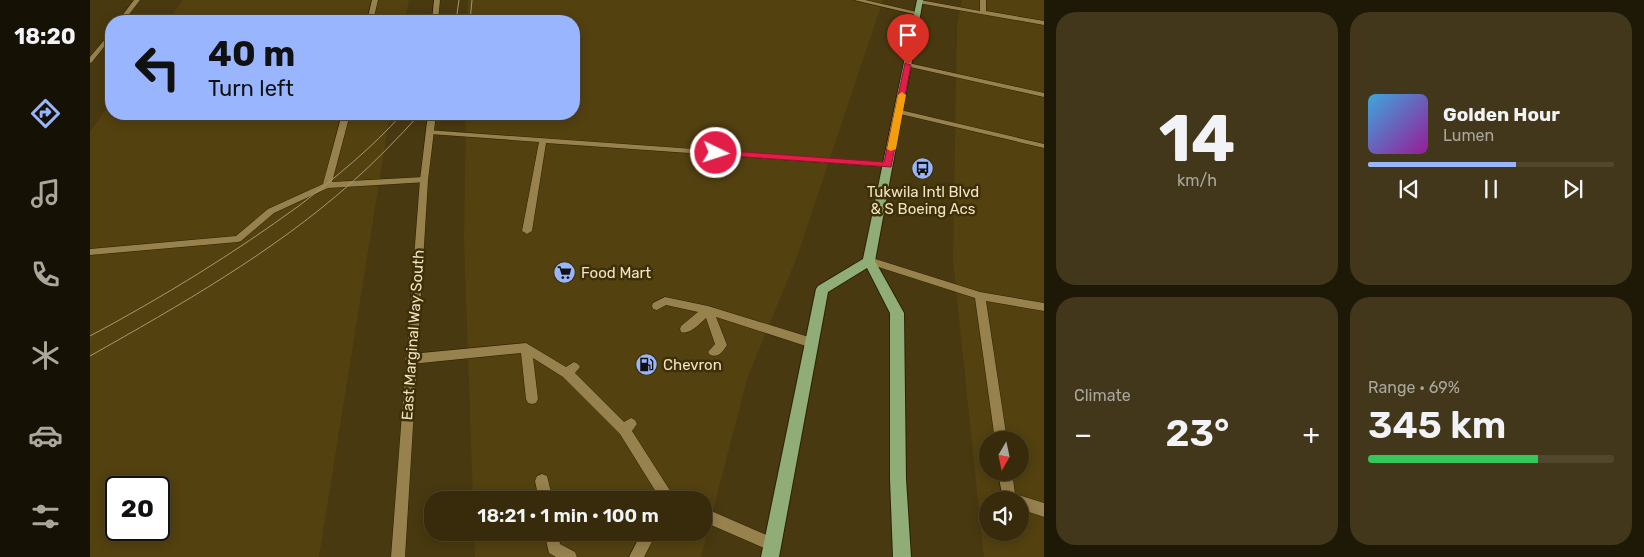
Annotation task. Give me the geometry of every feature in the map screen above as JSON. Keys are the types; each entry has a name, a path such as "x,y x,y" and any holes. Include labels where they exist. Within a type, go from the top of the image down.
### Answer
{"main road":[{"path":"902,557 898,479 897,313 869,261 920,1"},
{"path":"771,551 822,289 869,261"}],"street":[{"path":"126,15 137,0"},
{"path":"371,15 375,0"},
{"path":"436,15 437,0"},
{"path":"857,0 918,13"},
{"path":"983,0 984,13"},
{"path":"920,1 1044,23"},
{"path":"90,61 105,42"},
{"path":"908,65 1044,95"},
{"path":"898,111 1044,146"},
{"path":"328,186 344,120"},
{"name":"East Marginal Way South","path":"398,557 424,180 431,120"},
{"path":"430,132 888,165"},
{"path":"527,231 544,140"},
{"path":"90,252 238,239 271,212 328,186 424,180"},
{"path":"869,261 980,296 1044,307"},
{"path":"980,296 1000,431"},
{"path":"657,306 665,300 708,310 812,343"},
{"path":"685,329 708,310"},
{"path":"708,310 721,345 714,352"},
{"path":"526,348 532,399"},
{"path":"411,359 526,348 571,370 628,427 664,491"},
{"path":"542,481 544,491"},
{"path":"1029,505 1044,510"},
{"path":"712,519 771,551"},
{"path":"553,541 554,548 570,557"},
{"path":"636,557 645,541"}],"shaded area":[{"path":"183,0 409,0 406,15 172,15"},
{"path":"468,0 883,0 797,257 747,379 712,514 712,491 473,491 464,240 466,120 580,120 580,15 467,15"},
{"path":"962,0 1044,0 1044,557 984,557 982,541 1029,541 1029,491 979,491 979,509 953,260 957,23"},
{"path":"105,111 105,120 389,120 319,557 90,557 90,132"},
{"path":"474,541 705,541 701,557 475,557"}],"tram line":[{"path":"457,15 459,0"},
{"path":"471,15 472,0"},
{"path":"90,336 197,274 275,223 353,162 396,120"},
{"path":"90,356 224,277 289,233 359,176 414,120"}],"slow traffic":[{"path":"891,149 902,95"}],"place":[{"name":"Tukwila Intl Blvd & S Boeing Acs","path":"923,169"},
{"name":"Food Mart","path":"565,273"},
{"name":"Chevron","path":"647,365"}],"route":[{"path":"716,153 888,165 908,65"}]}
